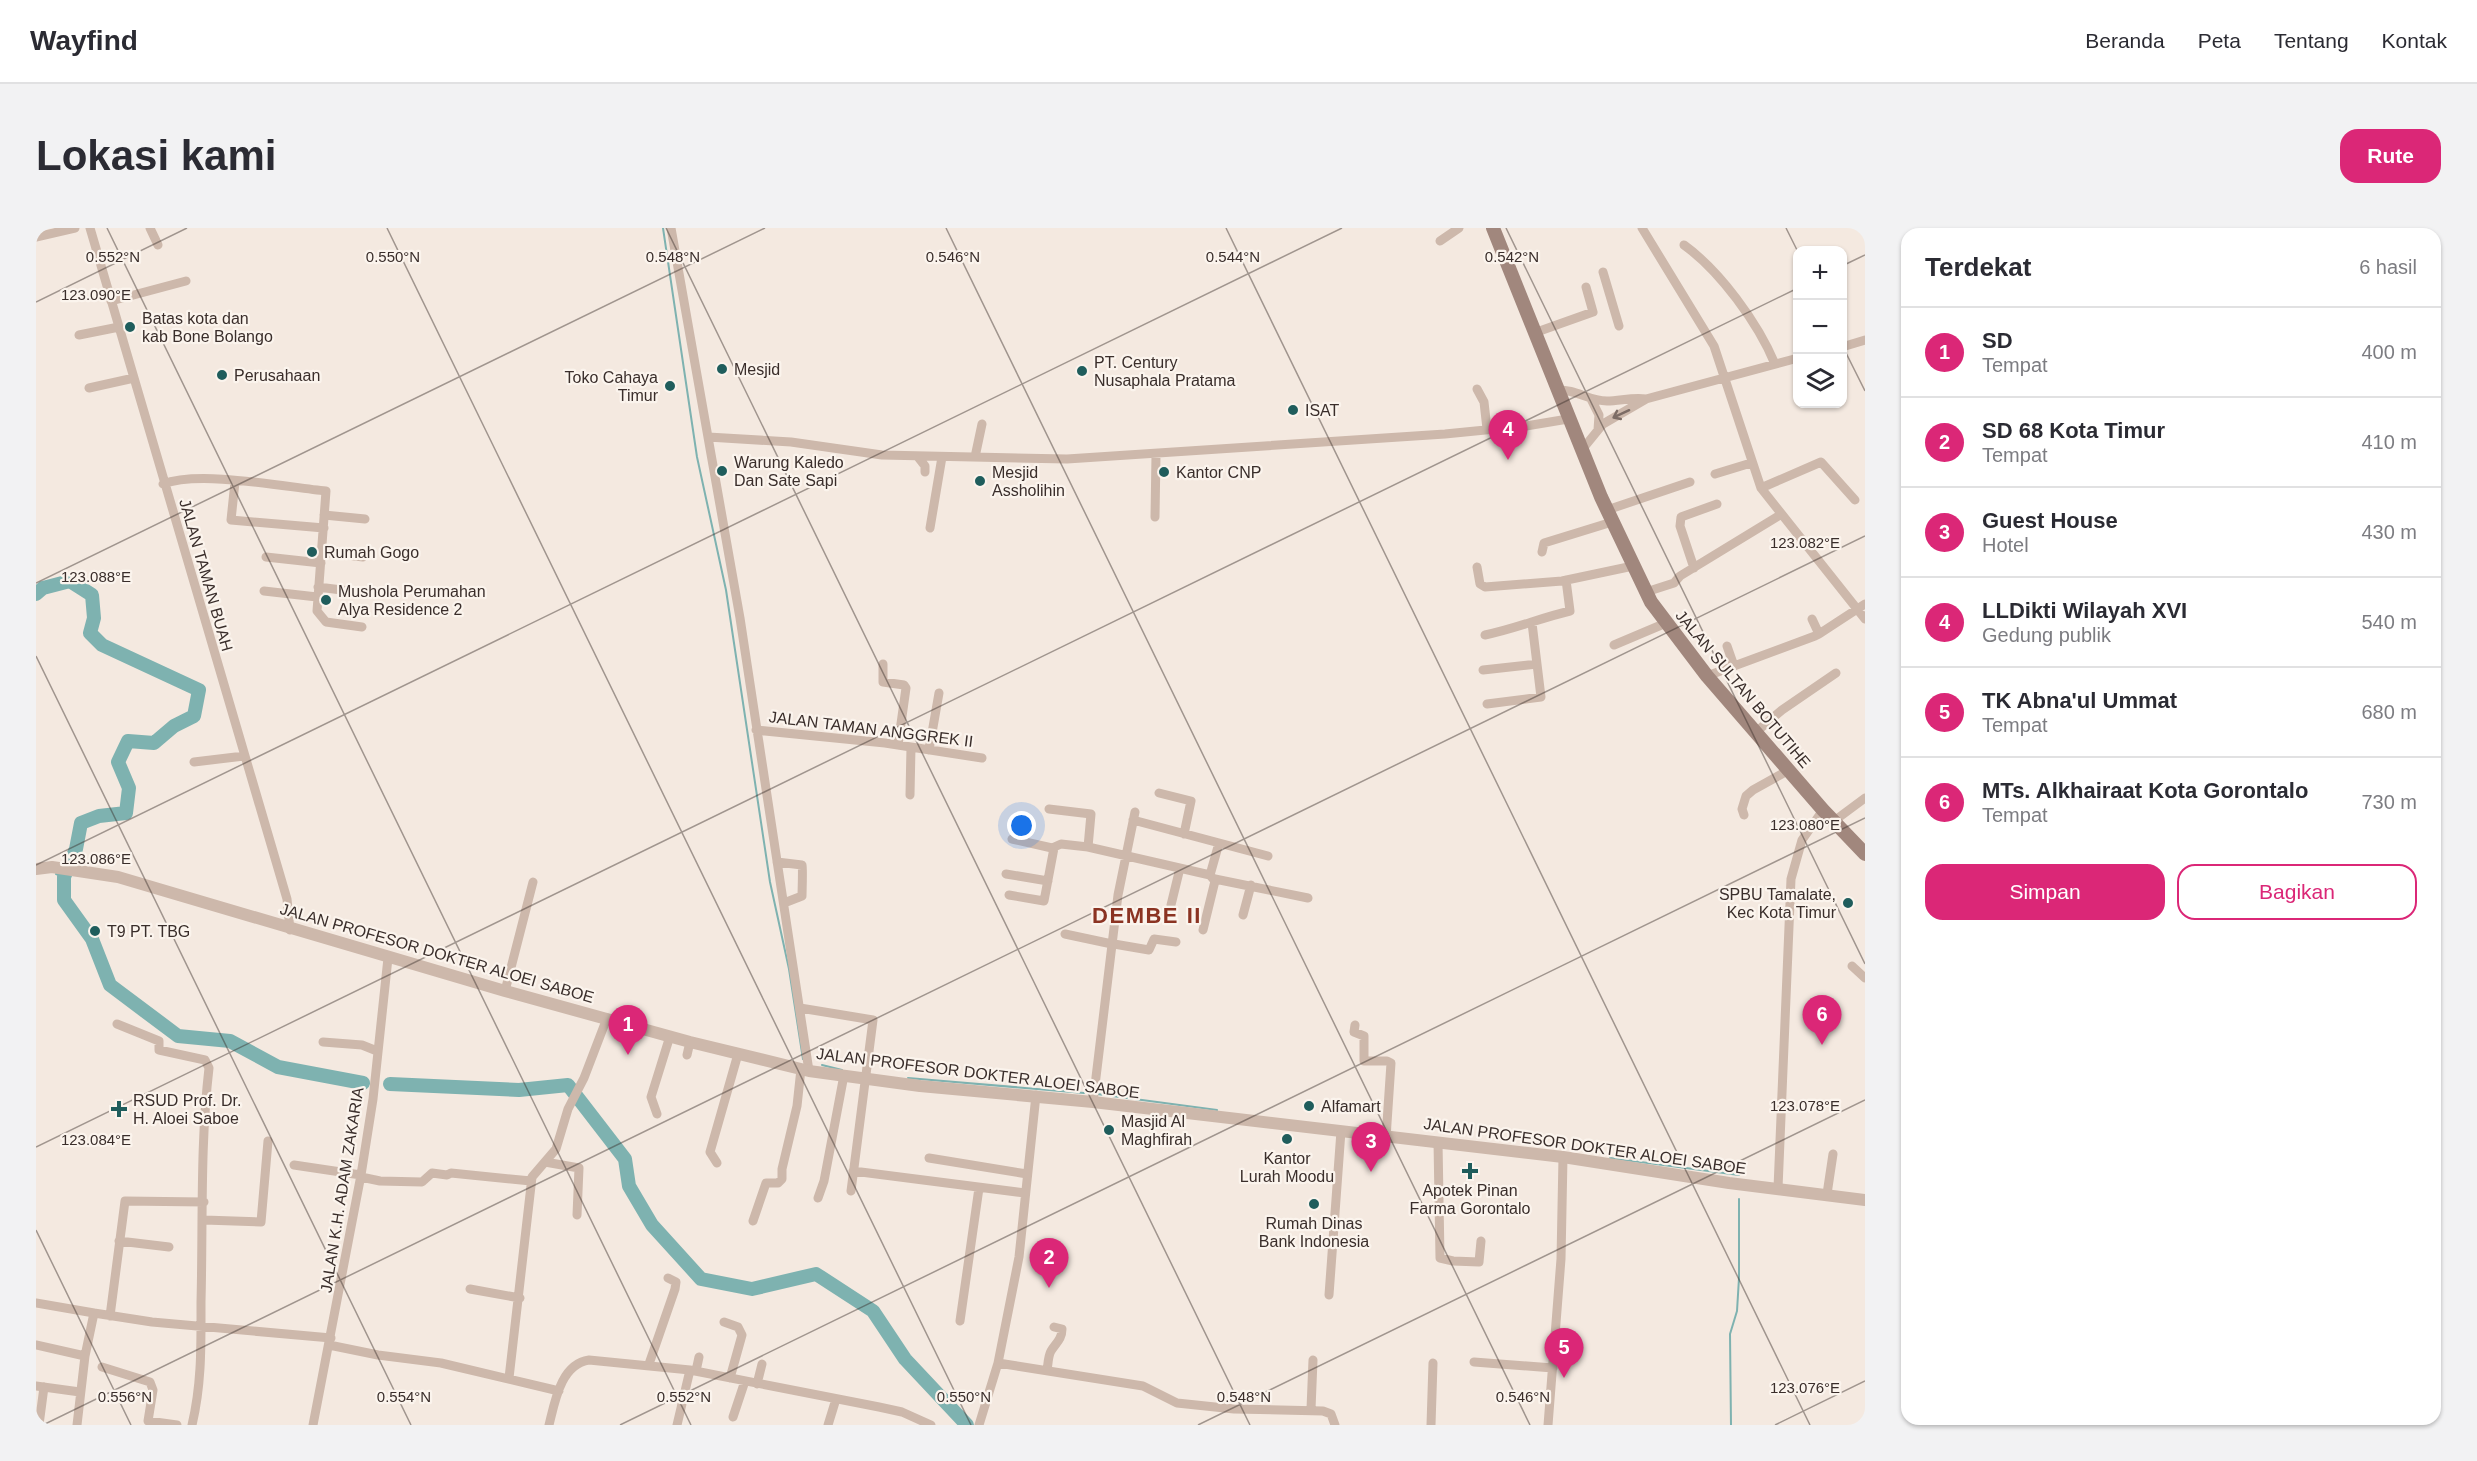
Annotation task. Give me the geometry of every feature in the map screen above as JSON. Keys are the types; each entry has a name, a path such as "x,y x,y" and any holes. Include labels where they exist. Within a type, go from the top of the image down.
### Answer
{"main road":[{"name":"JALAN SULTAN BOTUTIHE","path":"1493,228 1581,451 1646,592 1666,623 1707,676 1823,810 1865,854"}],"street":[{"path":"36,237 75,228"},
{"path":"150,228 158,245"},
{"path":"671,228 740,618 800,1008 805,1070 782,1169 782,1179 778,1183 766,1183 753,1221"},
{"path":"1440,241 1459,228"},
{"path":"1642,228 1714,346 1761,488 1780,515 1861,607 1865,619"},
{"name":"JALAN TAMAN BUAH","path":"92,229 163,484 286,899 290,930"},
{"path":"1684,245 1698,255 1756,327 1775,364"},
{"path":"1603,272 1619,326"},
{"path":"111,301 186,281"},
{"path":"1586,287 1594,308"},
{"path":"1534,333 1591,313 1594,308 1612,302"},
{"path":"79,334 119,327"},
{"path":"1847,345 1865,340"},
{"path":"1581,451 1603,424 1646,399 1793,359"},
{"path":"89,388 134,378"},
{"path":"1477,389 1484,402 1487,429"},
{"path":"1556,390 1575,391 1591,399 1608,401 1634,397 1646,399"},
{"path":"1591,399 1599,415 1598,430"},
{"path":"708,437 771,440 882,455 1067,459 1156,455 1487,429 1568,419"},
{"path":"975,458 982,424"},
{"path":"1155,517 1156,455"},
{"path":"918,457 924,465 925,472"},
{"path":"930,528 942,457"},
{"path":"1761,488 1821,462 1855,500"},
{"path":"1715,474 1751,463"},
{"path":"163,484 171,481 205,480 326,491 317,611 326,622 362,627"},
{"path":"235,482 231,520 324,528"},
{"path":"1542,552 1544,543 1607,509 1689,483"},
{"path":"1694,568 1680,525 1681,517 1717,504"},
{"path":"324,515 365,519"},
{"path":"1646,592 1674,583 1694,568 1780,515"},
{"path":"266,557 363,557"},
{"path":"1477,567 1480,584 1485,587 1566,580 1633,566"},
{"path":"1485,635 1570,611 1566,580"},
{"path":"264,591 365,594"},
{"path":"1707,676 1819,634 1861,607"},
{"path":"1812,619 1819,634"},
{"path":"1487,704 1540,698 1533,623"},
{"path":"1614,645 1666,623"},
{"path":"1727,646 1734,666"},
{"path":"883,664 883,682 904,685 906,688 898,745"},
{"path":"1483,670 1537,664"},
{"path":"1756,732 1782,710 1836,672"},
{"path":"929,750 939,693"},
{"name":"JALAN TAMAN ANGGREK II","path":"756,730 898,745 982,758"},
{"path":"910,795 911,747"},
{"path":"194,762 244,756"},
{"path":"1744,815 1742,809 1746,796 1789,770"},
{"path":"1159,793 1191,801 1184,834"},
{"path":"1834,821 1865,798"},
{"path":"1049,809 1091,814 1088,848"},
{"path":"1778,1188 1791,879 1802,840 1823,810"},
{"path":"1093,1102 1113,944 1134,816 1184,834 1268,856"},
{"path":"1012,839 1054,848"},
{"path":"1203,930 1219,843"},
{"path":"1009,896 1044,901 1054,848 1059,844 1126,855 1308,898"},
{"path":"777,862 802,865 804,870 801,879 802,896 784,903"},
{"name":"JALAN PROFESOR DOKTER ALOEI SABOE","path":"36,869 52,867 118,877 290,930 670,1036 688,1048 738,1054 805,1070 920,1086 1036,1095 1386,1138 1563,1157 1729,1183 1865,1200"},
{"path":"1171,905 1180,868"},
{"path":"1006,874 1048,881"},
{"path":"505,991 532,882"},
{"path":"1243,915 1251,885"},
{"path":"1065,934 1149,950 1154,939 1176,942"},
{"name":"JALAN K.H. ADAM ZAKARIA","path":"313,1425 361,1176 376,1075 388,958"},
{"path":"1852,966 1865,978"},
{"path":"800,1008 873,1020 851,1191"},
{"path":"509,1378 520,1298 531,1181 556,1149 575,1094 584,1078 607,1018"},
{"path":"117,1024 159,1041 159,1050 207,1062 209,1068 204,1202 202,1368 192,1425"},
{"path":"1355,1025 1354,1032 1364,1036 1364,1061 1390,1063 1386,1138"},
{"path":"657,1114 651,1097 670,1036"},
{"path":"323,1042 362,1045 377,1051"},
{"path":"717,1163 710,1152 738,1054"},
{"path":"818,1198 824,1181 844,1075"},
{"path":"980,1424 998,1363 1019,1257 1036,1095"},
{"path":"1329,1295 1341,1131"},
{"path":"204,1220 261,1222 268,1141"},
{"path":"1438,1142 1440,1258 1453,1262 1479,1262 1481,1241"},
{"path":"1827,1194 1833,1154"},
{"path":"1548,1425 1561,1259 1563,1157"},
{"path":"929,1158 1027,1174"},
{"path":"545,1162 579,1168 577,1215"},
{"path":"294,1165 380,1181 422,1182 430,1174 453,1173 531,1181"},
{"path":"853,1171 1025,1193"},
{"path":"960,1321 979,1188"},
{"path":"110,1316 118,1273 119,1241 125,1201 204,1202"},
{"path":"119,1241 169,1247"},
{"path":"649,1364 675,1289 675,1282 668,1278"},
{"path":"470,1289 520,1298"},
{"path":"36,1303 110,1316 202,1328 330,1341 386,1357 441,1363 559,1391"},
{"path":"77,1425 85,1356 94,1313"},
{"path":"724,1322 738,1328 742,1335 730,1378"},
{"path":"1047,1371 1051,1351 1057,1346 1062,1332 1060,1328 1054,1327"},
{"path":"36,1345 85,1356"},
{"path":"676,1425 699,1357"},
{"path":"1311,1409 1314,1360"},
{"path":"549,1425 559,1391 571,1366 578,1361 649,1364 693,1371 902,1412 931,1425"},
{"path":"1474,1362 1553,1368"},
{"path":"998,1363 1143,1386 1152,1388 1169,1401 1187,1404 1278,1411 1311,1409 1331,1414 1335,1425"},
{"path":"1431,1425 1433,1363"},
{"path":"757,1384 762,1364"},
{"path":"102,1367 150,1383 153,1390 148,1421 177,1425"},
{"path":"734,1417 745,1381"},
{"path":"39,1425 40,1386 80,1392"},
{"path":"828,1425 836,1399"}],"waterway":[{"path":"663,228 697,457 726,590 770,882 789,969 803,1059"},
{"path":"36,594 43,588 70,581 92,595 94,618 90,633 102,645 199,690 194,716 174,726 154,743 128,741 118,762 129,788 126,813 99,816 81,823 76,849 64,877 64,900 92,939 110,985 178,1036 230,1041 278,1067 363,1083"},
{"path":"56,874 64,877"},
{"path":"822,1065 842,1070"},
{"path":"908,1078 1084,1093"},
{"path":"390,1084 519,1090 568,1085 625,1159 629,1186 652,1225 701,1279 752,1289 816,1274 873,1311 905,1359 967,1425"},
{"path":"1097,1094 1217,1110"},
{"path":"1610,1158 1739,1175"},
{"path":"1731,1425 1730,1334 1737,1311 1739,1199"}],"place":[{"name":"Batas kota dan kab Bone Bolango","path":"130,327"},
{"name":"Mesjid","path":"722,369"},
{"name":"PT. Century Nusaphala Pratama","path":"1082,371"},
{"name":"Perusahaan","path":"222,375"},
{"name":"Toko Cahaya Timur","path":"670,386"},
{"name":"ISAT","path":"1293,410"},
{"name":"LLDikti Wilayah XVI","path":"1508,460"},
{"name":"Warung Kaledo Dan Sate Sapi","path":"722,471"},
{"name":"Kantor CNP","path":"1164,472"},
{"name":"Mesjid Assholihin","path":"980,481"},
{"name":"Rumah Gogo","path":"312,552"},
{"name":"Mushola Perumahan Alya Residence 2","path":"326,600"},
{"name":"SPBU Tamalate, Kec Kota Timur","path":"1848,903"},
{"name":"T9 PT. TBG","path":"95,931"},
{"name":"MTs. Alkhairaat Kota Gorontalo","path":"1822,1045"},
{"name":"SD","path":"628,1055"},
{"name":"Alfamart","path":"1309,1106"},
{"name":"RSUD Prof. Dr. H. Aloei Saboe","path":"119,1109"},
{"name":"Masjid Al Maghfirah","path":"1109,1130"},
{"name":"Kantor Lurah Moodu","path":"1287,1139"},
{"name":"Apotek Pinan Farma Gorontalo","path":"1470,1171"},
{"name":"Guest House","path":"1371,1172"},
{"name":"Rumah Dinas Bank Indonesia","path":"1314,1204"},
{"name":"SD 68 Kota Timur","path":"1049,1288"},
{"name":"TK Abna'ul Ummat","path":"1564,1378"}],"district":[{"name":"DEMBE II","path":"1147,915"}]}
